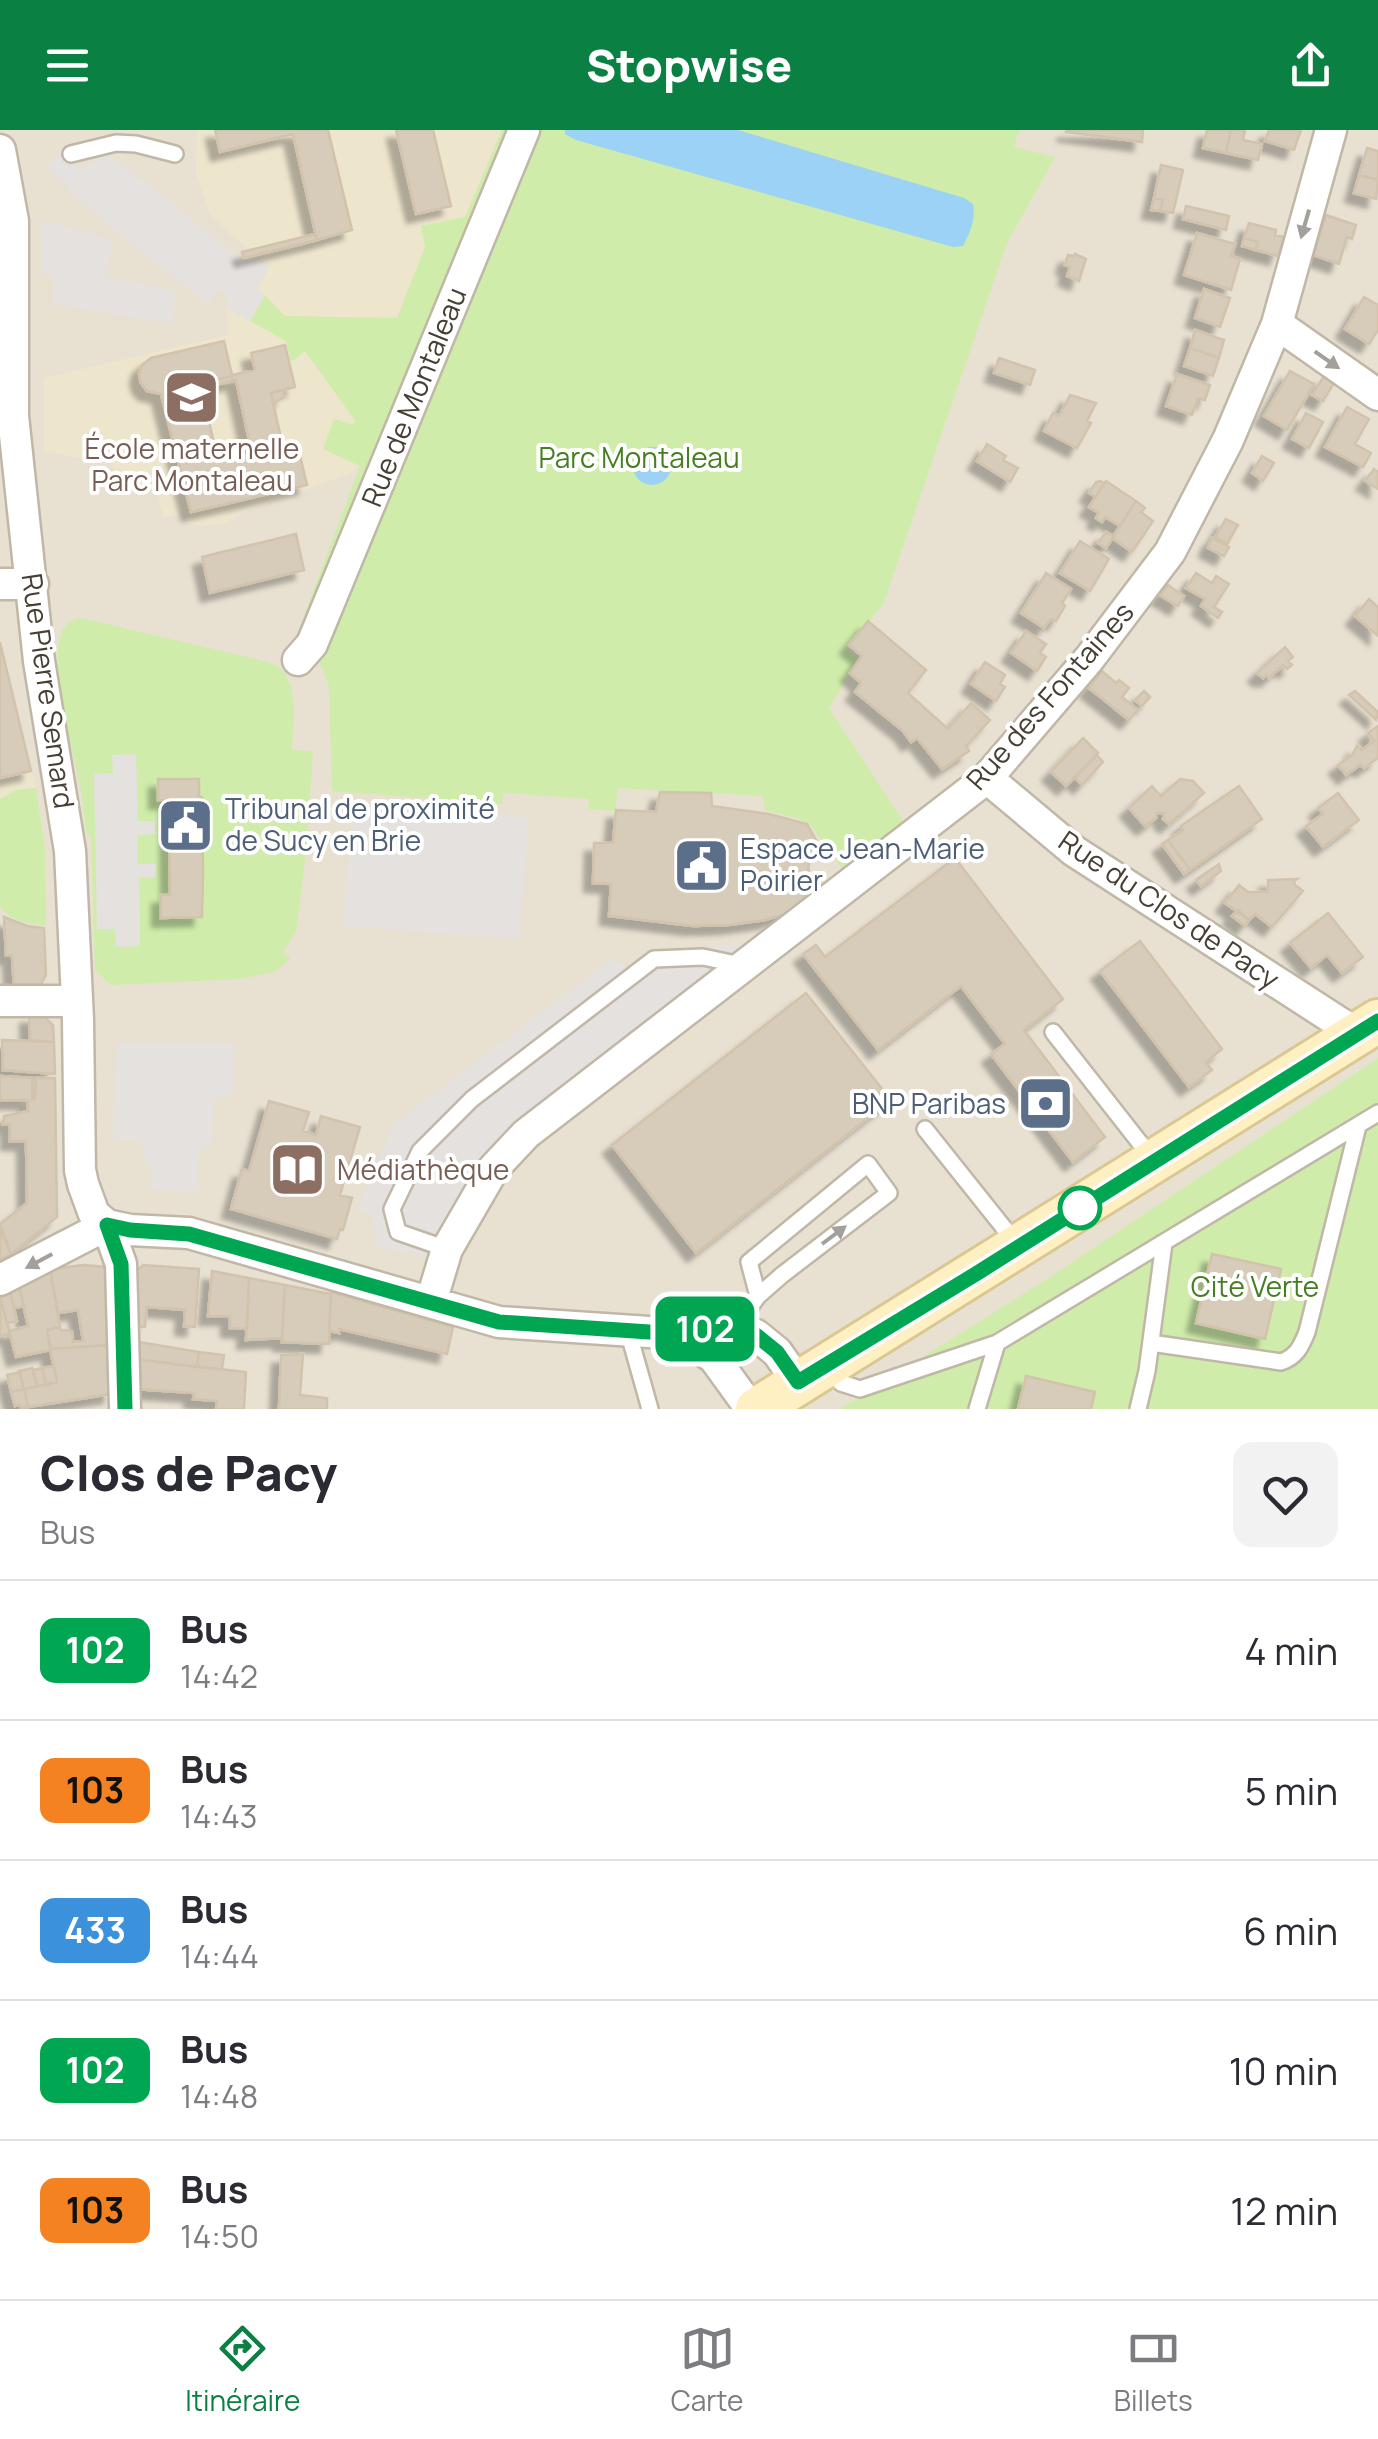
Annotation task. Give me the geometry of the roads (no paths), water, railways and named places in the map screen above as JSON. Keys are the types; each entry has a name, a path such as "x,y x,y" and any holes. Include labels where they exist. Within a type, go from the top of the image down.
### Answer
{"street":[{"name":"Rue de Montaleau","path":"298,660 312,644 524,130"},
{"name":"Rue des Fontaines","path":"431,1302 447,1250 494,1168 526,1134 987,778 1089,659 1170,552 1228,440 1276,324 1331,130"},
{"name":"Rue Pierre Semard","path":"0,150 13,222 13,416 39,661 70,851 80,1170 94,1214 107,1225 121,1264 125,1409"},
{"path":"1276,324 1378,395"},
{"path":"0,584 32,584"},
{"name":"Rue du Clos de Pacy","path":"987,778 1074,851 1367,1027"},
{"path":"0,1001 76,1001"},
{"path":"679,1334 714,1358 754,1409 1367,1027"},
{"path":"0,1280 107,1225 189,1234 499,1322 679,1334 711,1328 734,1330 756,1335 812,1373"}],"lane":[{"path":"70,154 116,143 175,154"},
{"path":"447,1250 398,1232 392,1209 420,1151 472,1099 654,959 704,957 744,966"},
{"path":"1052,1032 1153,1160"},
{"path":"812,1373 860,1389 997,1343 1378,1113"},
{"path":"1150,1342 1281,1362 1291,1359 1307,1332 1358,1126"},
{"path":"925,1129 1018,1246"},
{"path":"714,1358 758,1296 889,1193 868,1164 749,1262 758,1296"},
{"path":"1138,1409 1164,1243"},
{"path":"628,1331 650,1409"},
{"path":"977,1409 997,1343"}],"water":[{"path":"565,130 738,130 964,198 973,204 973,220 963,246 953,247 576,140"},
{"path":"652,447 665,453 671,466 665,479 652,485 639,479 633,466 639,453"}],"place":[{"name":"École maternelle Parc Montaleau","path":"192,398"},
{"name":"Tribunal de proximité de Sucy en Brie","path":"186,825"},
{"name":"Espace Jean-Marie Poirier","path":"701,865"},
{"name":"BNP Paribas","path":"1045,1104"},
{"name":"Médiathèque","path":"298,1170"}],"park label":[{"name":"Parc Montaleau","path":"639,458"},
{"name":"Cité Verte","path":"1255,1287"}]}
